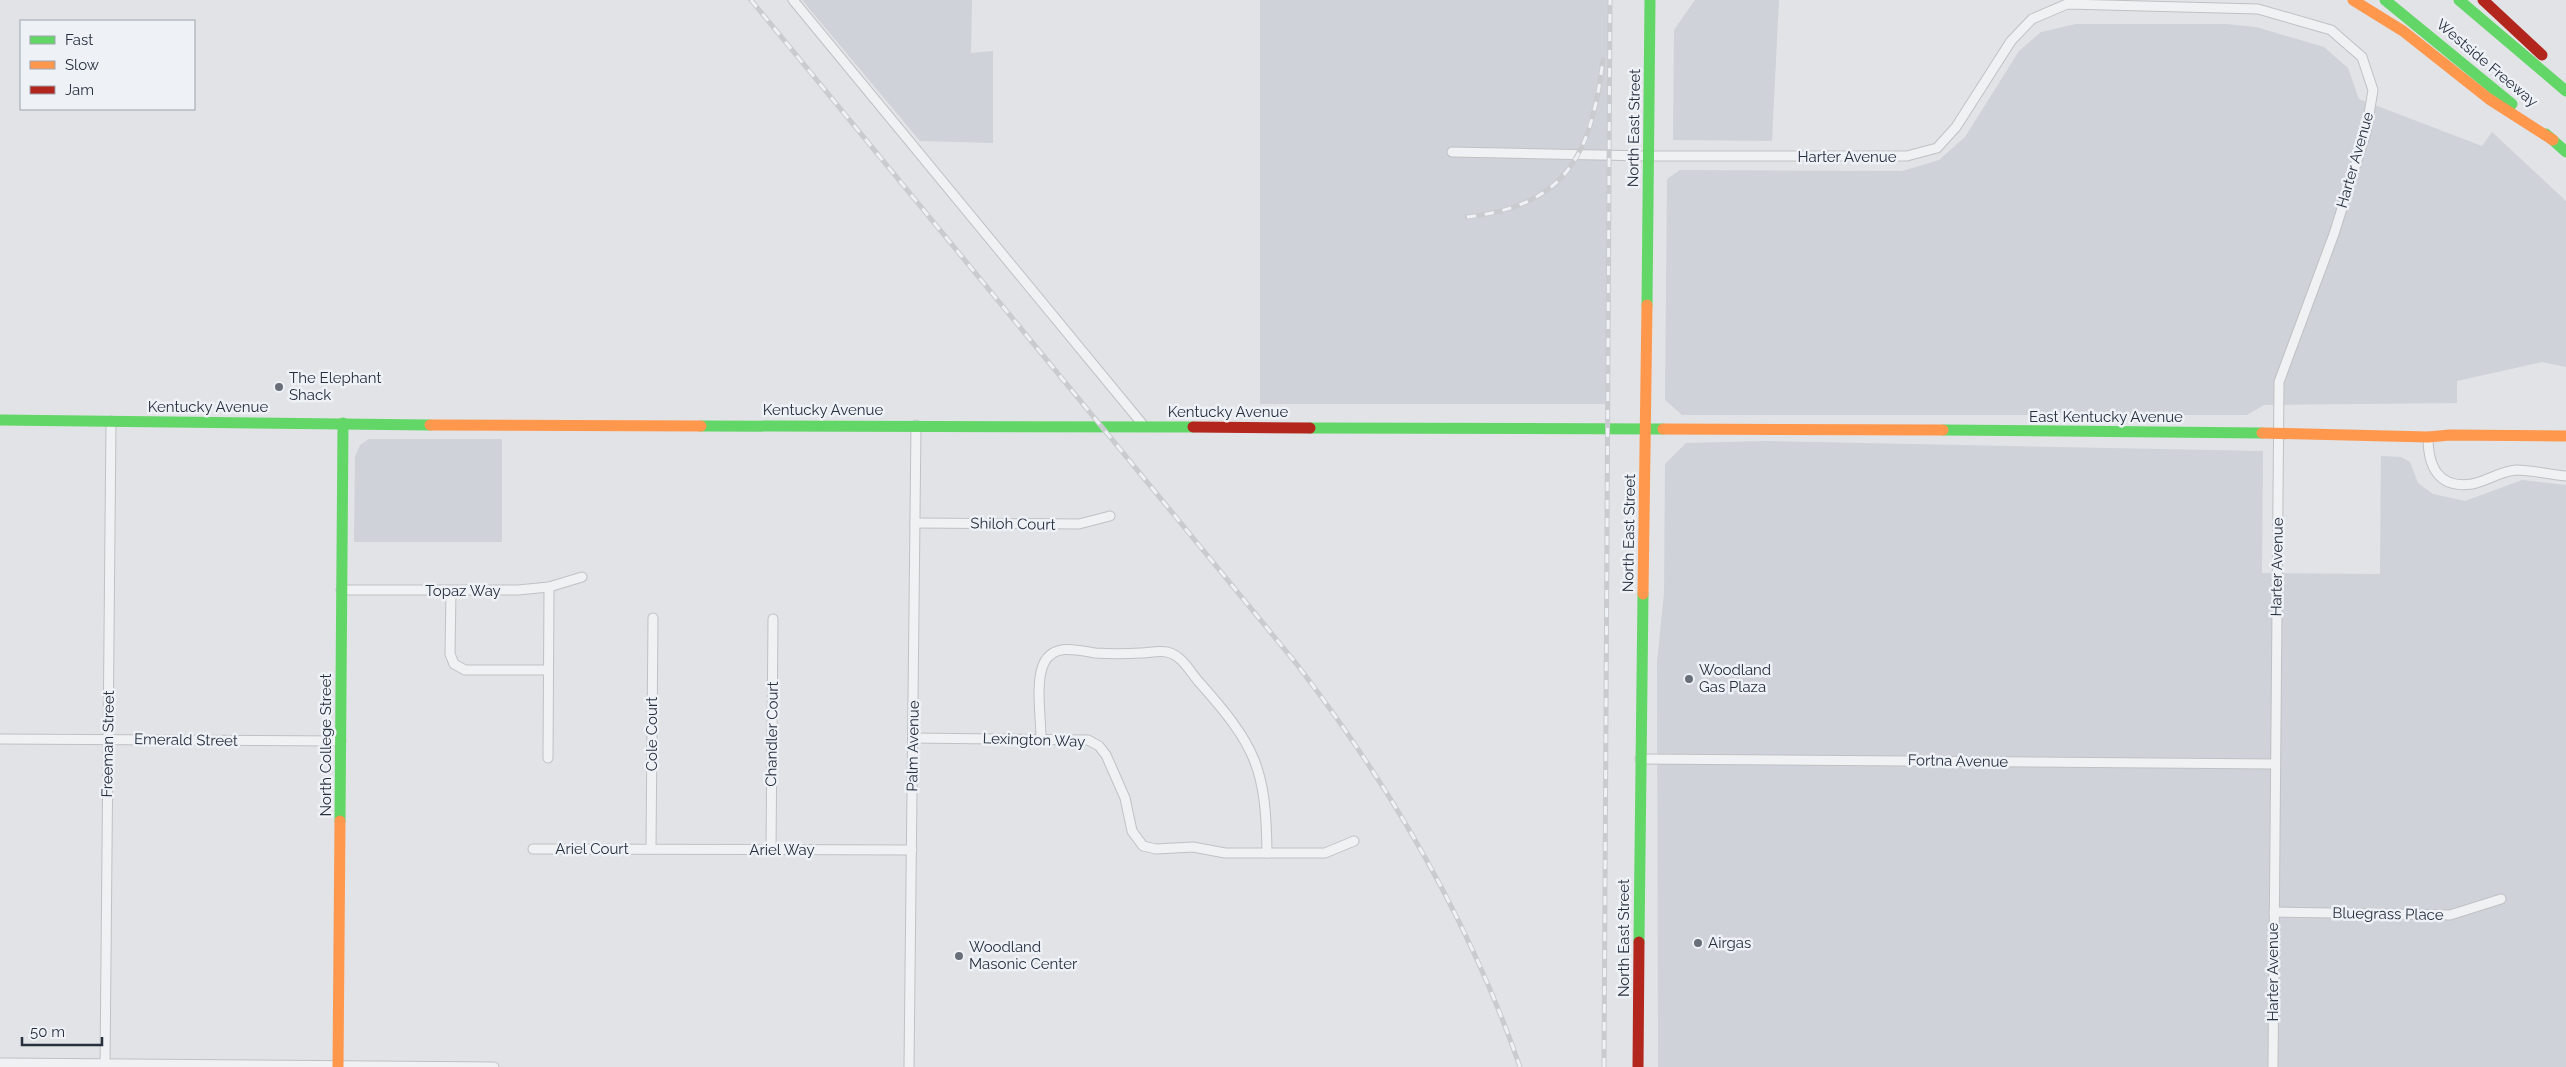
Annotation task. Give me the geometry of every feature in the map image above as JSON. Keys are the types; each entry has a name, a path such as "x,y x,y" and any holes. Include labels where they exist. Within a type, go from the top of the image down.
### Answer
{"main road":[{"name":"North East Street","path":"1638,1067 1650,0"},
{"path":"2353,0 2403,31 2489,99 2553,140"},
{"name":"Westside Freeway","path":"2386,0 2498,92 2566,152"},
{"name":"Westside Freeway","path":"2459,0 2566,91"},
{"path":"2483,0 2566,78"},
{"name":"Kentucky Avenue","path":"0,420 1645,429"},
{"name":"North College Street","path":"338,1066 343,423"},
{"name":"East Kentucky Avenue","path":"1645,429 2278,433 2428,437 2450,435 2566,436"}],"street":[{"path":"793,0 1144,426"},
{"name":"Harter Avenue","path":"1452,152 1648,156 1880,158 1907,156 1937,148 1956,127 2011,41 2032,20 2067,4 2258,9 2331,30 2362,57 2373,90 2366,132 2334,234 2279,382 2273,1067"},
{"name":"Freeman Street","path":"105,1065 111,421"},
{"name":"Palm Avenue","path":"909,1067 916,425"},
{"path":"2428,437 2428,455 2433,468 2442,479 2458,485 2473,484 2515,470 2566,476"},
{"name":"Shiloh Court","path":"915,523 1079,524 1110,516"},
{"name":"Topaz Way","path":"341,590 503,591 549,587 582,577"},
{"path":"548,758 549,587"},
{"path":"451,591 450,654 454,664 464,670 548,670"},
{"name":"Cole Court","path":"652,850 653,618"},
{"name":"Chandler Court","path":"771,850 773,619"},
{"path":"1041,738 1039,678 1043,663 1049,655 1061,649 1097,653 1168,652 1181,659 1223,708 1248,743 1258,764 1263,787 1266,809 1267,853 1325,853 1354,841"},
{"name":"Lexington Way","path":"913,738 1088,740 1099,746 1106,755 1125,798 1132,831 1143,846 1156,849 1193,848 1225,853 1267,853"},
{"name":"Emerald Street","path":"0,739 341,741"},
{"name":"Fortna Avenue","path":"1640,759 2275,764"},
{"name":"Ariel Court","path":"533,849 652,850"},
{"name":"Ariel Way","path":"652,850 912,850"},
{"name":"Bluegrass Place","path":"2274,912 2450,915 2501,899"},
{"path":"0,1063 494,1067"}],"shaded area":[{"path":"802,0 972,0 971,53 993,51 993,143 920,141"},
{"path":"1260,0 1608,0 1608,404 1260,404"},
{"path":"1695,0 1779,0 1772,141 1673,140 1674,30"},
{"path":"2076,24 2226,24 2256,27 2324,47 2348,68 2359,99 2482,146 2492,132 2566,201 2566,367 2542,362 2457,381 2457,403 2264,405 2247,415 1682,415 1665,400 1667,179 1680,170 1902,171 1939,160 1965,137 2019,51 2041,32"},
{"path":"369,439 502,439 502,542 354,542 355,457 360,445"},
{"path":"1763,441 2263,451 2262,573 2380,574 2381,456 2401,457 2410,462 2418,483 2433,494 2465,501 2522,480 2566,485 2566,1067 1658,1067 1657,662 1664,593 1665,464 1686,443"}],"railway":[{"path":"751,0 1295,662 1330,709 1363,756 1424,856 1477,959 1500,1012 1520,1067"},
{"path":"1604,1067 1610,0"},
{"path":"1467,217 1502,211 1530,200 1552,187 1569,169 1582,147 1591,122 1603,60"}],"traffic: fast":[{"path":"1647,305 1650,0"},
{"path":"2385,0 2512,104"},
{"path":"2459,0 2566,91"},
{"path":"2546,134 2566,152"},
{"path":"0,420 430,425"},
{"path":"340,821 343,423"},
{"path":"701,426 1193,427"},
{"path":"1310,428 1663,429"},
{"path":"1943,430 2262,433"},
{"path":"1639,942 1643,594"}],"traffic: slow":[{"path":"2353,0 2403,31 2489,99 2553,140"},
{"path":"1643,594 1647,305"},
{"path":"430,425 701,426"},
{"path":"1663,429 1943,430"},
{"path":"2262,433 2428,437 2450,435 2566,436"},
{"path":"338,1067 340,821"}],"traffic: jam":[{"path":"2483,0 2542,55"},
{"path":"1193,427 1310,428"},
{"path":"1638,1067 1639,942"}],"place":[{"name":"The Elephant Shack","path":"279,387"},
{"name":"Woodland Gas Plaza","path":"1689,679"},
{"name":"Airgas","path":"1698,943"},
{"name":"Woodland Masonic Center","path":"959,956"}]}
